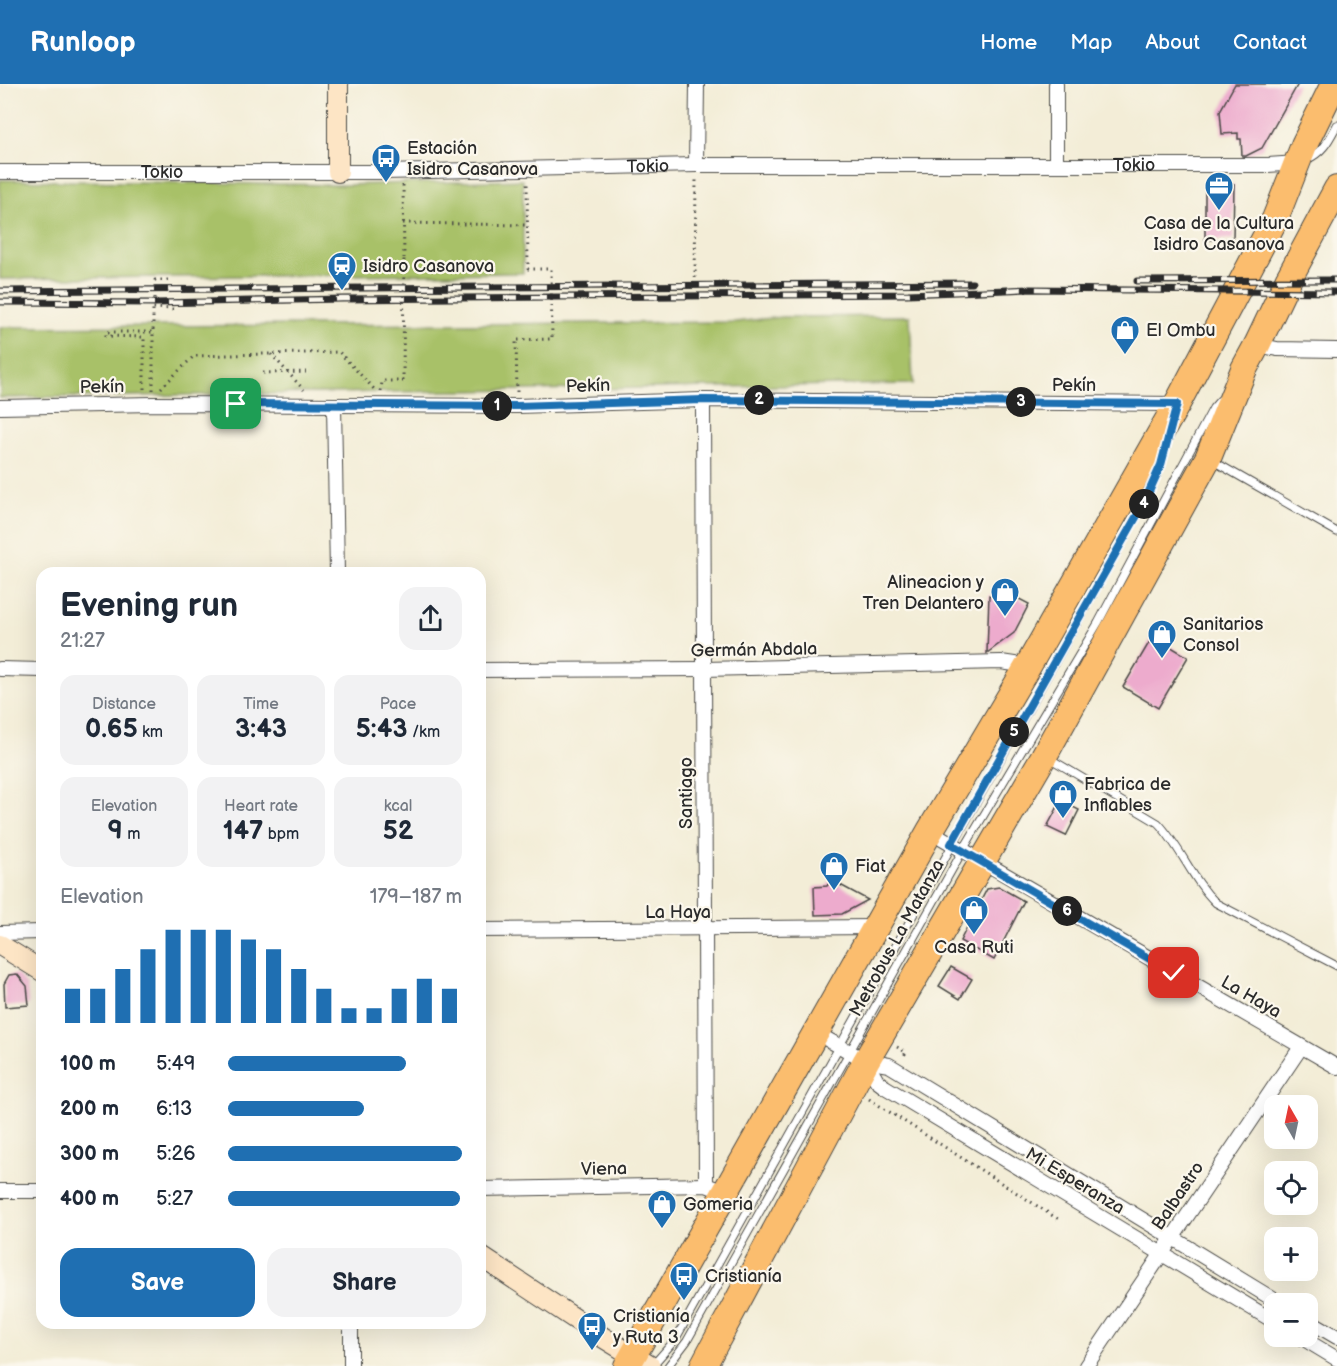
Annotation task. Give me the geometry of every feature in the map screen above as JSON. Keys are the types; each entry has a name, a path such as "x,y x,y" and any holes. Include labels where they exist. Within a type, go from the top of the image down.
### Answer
{"highway":[{"path":"703,1366 852,1088 852,1053 957,847 1028,666 1177,404 1275,219 1304,145 1334,84"},
{"path":"641,1364 717,1188 816,1032 875,927 957,847 1044,756 1209,458 1244,369 1288,280 1334,197"}],"main road":[{"path":"338,84 338,172"},
{"path":"0,945 36,967"},
{"path":"486,1260 641,1364"}],"street":[{"path":"696,165 697,84"},
{"path":"1056,84 1056,164"},
{"name":"Tokio","path":"0,172 338,172 696,165 1268,165 1297,163"},
{"path":"1257,345 1276,348 1337,350"},
{"name":"Pekín","path":"0,407 143,404 517,406 703,400 1177,404"},
{"name":"Santiago","path":"703,400 705,930 717,1188"},
{"path":"334,405 336,567"},
{"name":"Germán Abdala","path":"486,670 704,669 1001,662 1028,666"},
{"path":"0,669 36,670"},
{"name":"La Haya","path":"957,847 1337,1067"},
{"name":"La Haya","path":"486,930 875,927"},
{"path":"0,933 36,932"},
{"name":"Mi Esperanza","path":"816,1032 852,1053 896,1069 1264,1294"},
{"name":"Balbastro","path":"1086,1366 1301,1047"},
{"name":"Mi Esperanza","path":"852,1053 877,1081 1264,1316"},
{"name":"Viena","path":"486,1189 717,1188"},
{"path":"0,1191 36,1191"},
{"path":"1318,1326 1337,1337"},
{"path":"351,1329 351,1366"},
{"path":"1317,1347 1337,1359"}],"lane":[{"path":"1297,163 1316,156 1326,145 1337,125"},
{"name":"Metrobus La Matanza","path":"957,847 1098,623 1214,408 1244,369"},
{"name":"Metrobus La Matanza","path":"668,1366 687,1341 852,1053 957,847 1143,505 1161,465 1177,404"},
{"path":"1209,458 1337,532"},
{"path":"1044,756 1158,823 1168,834 1205,893 1216,903 1337,966"},
{"name":"Metrobus La Matanza","path":"641,1364 675,1340 852,1053"}],"path":[{"path":"695,278 696,165"},
{"path":"517,406 516,340 552,339 551,269 528,270 527,169"},
{"path":"382,381 404,381 403,171"},
{"path":"403,223 527,225"},
{"path":"168,280 155,280 153,396 194,356 339,352 381,398"},
{"path":"153,308 174,309"},
{"path":"143,404 144,337 106,336 106,332 153,332"},
{"path":"270,354 318,405"},
{"path":"262,373 306,372"},
{"path":"852,1088 1061,1221"}],"green space":[{"path":"0,180 344,185 523,180 523,273 0,279"},
{"path":"910,316 913,384 0,398 0,327 736,322 782,317"}],"building":[{"path":"1235,84 1298,84 1262,148 1246,156 1242,156 1241,139 1238,139 1238,133 1222,134 1220,111"},
{"name":"Casa de la Cultura Isidro Casanova","path":"1205,184 1234,184 1233,239 1205,240"},
{"name":"Alineacion y Tren Delantero","path":"1000,589 1029,604 1014,633 987,653 989,595 996,596"},
{"path":"1153,636 1188,657 1158,708 1123,687"},
{"name":"Fabrica de Inflables","path":"1061,801 1079,810 1066,836 1047,827"},
{"name":"Fiat","path":"831,880 868,900 842,914 815,915 814,887 827,886"},
{"path":"999,887 1024,901 994,960 960,941 987,889"},
{"path":"951,967 972,979 960,999 939,986"},
{"path":"17,974 27,986 29,1005 5,1007 4,984 9,975"}],"railway":[{"path":"1137,281 1337,280"},
{"path":"0,291 972,283"},
{"path":"0,302 155,303 908,294 1030,289 1337,292"}],"place":[{"name":"Estación Isidro Casanova","path":"386,184"},
{"name":"Casa de la Cultura Isidro Casanova","path":"1219,212"},
{"name":"Isidro Casanova","path":"342,292"},
{"name":"El Ombu","path":"1125,356"},
{"name":"Alineacion y Tren Delantero","path":"1005,618"},
{"name":"Sanitarios Consol","path":"1162,660"},
{"name":"Fabrica de Inflables","path":"1063,820"},
{"name":"Fiat","path":"834,892"},
{"name":"Casa Ruti","path":"974,936"},
{"name":"Gomeria","path":"662,1230"},
{"name":"Cristianía","path":"684,1302"},
{"name":"Cristianía y Ruta 3","path":"592,1352"}],"route":[{"path":"236,404 517,406 703,400 1177,404 1161,465 1143,505 951,844 1174,973"}]}
